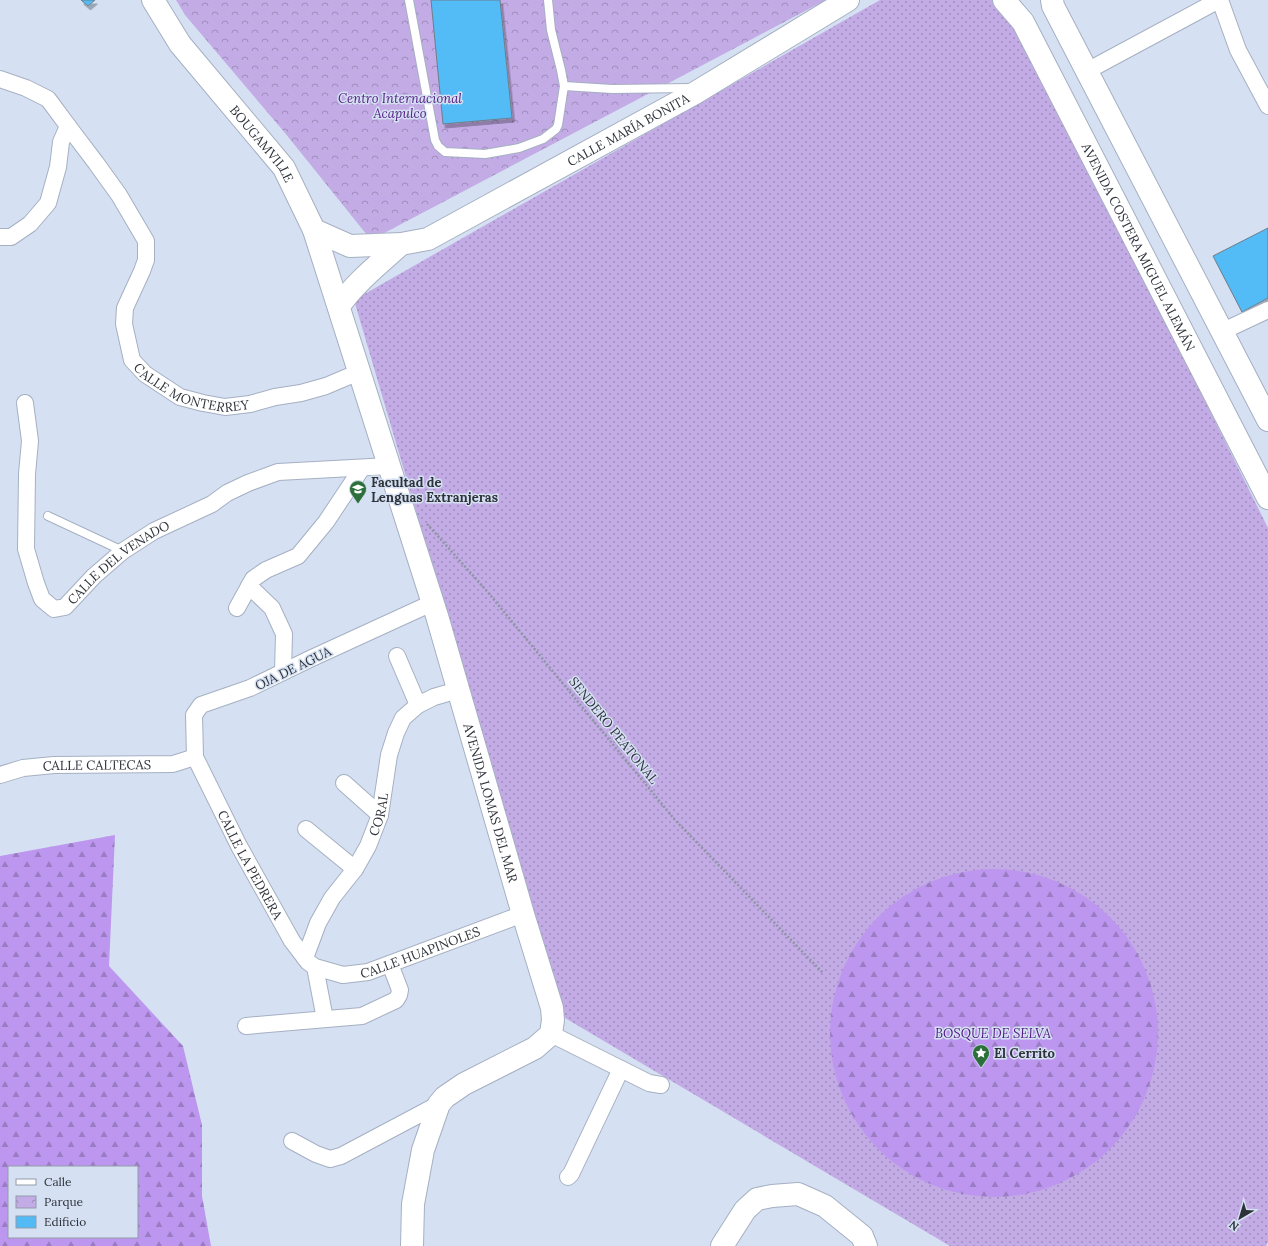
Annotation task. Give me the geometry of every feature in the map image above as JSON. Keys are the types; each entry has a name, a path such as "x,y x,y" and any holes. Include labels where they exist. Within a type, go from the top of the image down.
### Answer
{"main road":[{"name":"BOUGAMVILLE","path":"153,0 180,44 284,168 314,230 339,306"},
{"name":"CALLE MARÍA BONITA","path":"314,230 350,246 401,244 428,239 704,88 848,0"},
{"name":"AVENIDA COSTERA MIGUEL ALEMÁN","path":"1004,0 1023,22 1268,498"},
{"path":"1052,0 1053,6 1268,420"},
{"path":"339,306 349,292 401,244"},
{"name":"AVENIDA LOMAS DEL MAR","path":"339,306 432,603 552,1008 552,1034"},
{"path":"412,1246 413,1204 423,1150 438,1104 444,1097 464,1084 535,1048 552,1034"},
{"path":"722,1246 745,1210 757,1199 798,1194 824,1206 862,1236 866,1246"}],"street":[{"path":"1087,71 1219,0 1238,50 1268,106"},
{"name":"CALLE MONTERREY","path":"0,79 26,88 48,99 119,195 146,241 146,260 125,308 124,324 132,360 145,374 180,397 226,407 244,405 301,393 326,386 359,372"},
{"path":"0,237 11,237 30,224 48,203 58,167 61,142 68,126"},
{"path":"1221,332 1268,310"},
{"name":"CALLE DEL VENADO","path":"25,403 30,441 27,474 26,549 42,599 54,609 65,607 94,576 123,551 154,531 212,504 228,493 248,483 278,472 389,466"},
{"path":"237,608 253,579 266,570 298,556 326,522 362,468"},
{"path":"249,586 272,608 284,634 283,672"},
{"name":"OJA DE AGUA","path":"194,757 194,715 201,705 250,688 432,603"},
{"path":"397,656 418,705"},
{"name":"CORAL","path":"310,963 318,924 332,898 355,869 368,846 380,815 389,755 396,733 403,718 418,705 434,697 458,690"},
{"name":"CALLE CALTECAS","path":"0,775 23,768 54,765 173,764 194,757"},
{"name":"CALLE LA PEDRERA","path":"194,757 239,846 292,941 310,963"},
{"path":"344,783 380,815"},
{"path":"306,829 355,869"},
{"name":"CALLE HUAPINOLES","path":"310,963 343,975 368,972 523,914"},
{"path":"310,963 325,1019"},
{"path":"246,1026 362,1016 396,1000 399,995 400,990 390,964"},
{"path":"552,1034 649,1083 661,1085"},
{"path":"568,1178 620,1069"},
{"path":"292,1141 316,1154 330,1159 341,1156 438,1104"}],"lane":[{"path":"409,0 435,140 438,146 445,152 485,154 519,148 543,139 556,129 558,125 564,86 551,30 548,0"},
{"path":"564,86 612,89 704,88"},
{"path":"48,516 123,551"}],"path":[{"name":"SENDERO PEATONAL","path":"423,521 486,590 675,820 823,974"}],"green space":[{"name":"Centro Internacional Acapulco","path":"176,0 826,0 371,240 285,133 185,15"},
{"path":"880,0 1000,0 1025,38 1268,528 1268,1242 1266,1246 950,1246 565,1018 354,300"},
{"path":"115,835 109,966 183,1046 202,1125 202,1196 211,1246 0,1246 0,856"},
{"name":"BOSQUE DE SELVA","path":"994,869 1026,872 1057,882 1071,888 1085,897 1110,917 1130,942 1139,956 1145,970 1155,1001 1158,1033 1155,1065 1145,1096 1139,1110 1130,1124 1110,1149 1085,1169 1071,1178 1057,1184 1026,1194 994,1197 962,1194 931,1184 917,1178 903,1169 878,1149 858,1124 849,1110 843,1096 833,1065 830,1033 833,1001 843,970 849,956 858,942 878,917 903,897 917,888 931,882 962,872"}],"building":[{"path":"81,0 95,0 88,6"},
{"path":"431,0 500,0 512,118 443,124"},
{"path":"1268,228 1268,298 1242,312 1213,256"}],"place":[{"name":"Facultad de Lenguas Extranjeras","path":"358,504"},
{"name":"El Cerrito","path":"981,1068"}]}
